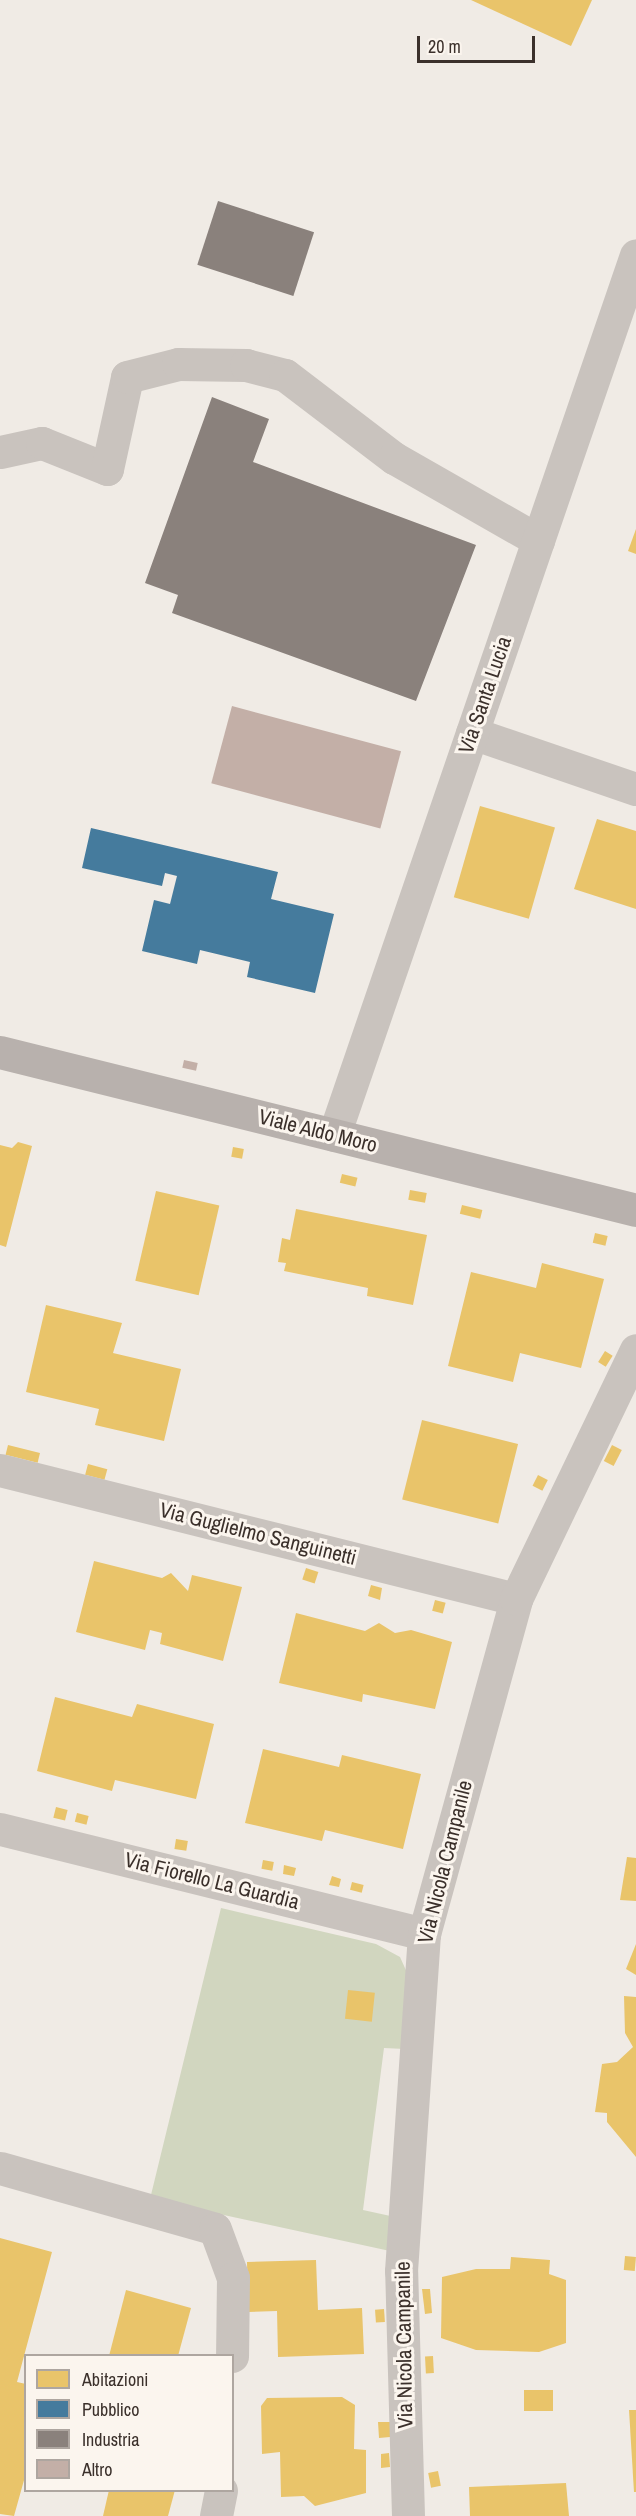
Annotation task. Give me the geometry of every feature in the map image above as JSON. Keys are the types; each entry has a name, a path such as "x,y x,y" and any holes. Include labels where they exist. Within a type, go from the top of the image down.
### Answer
{"main road":[{"name":"Viale Aldo Moro","path":"0,1052 636,1210"}],"street":[{"name":"Via Santa Lucia","path":"334,1135 538,540 626,319 636,255"},
{"path":"0,452 42,443 107,469 127,377 178,364 246,365 285,375 394,458 538,540"},
{"path":"472,733 636,789"},
{"name":"Via Nicola Campanile","path":"408,2516 401,2271 424,1934 516,1599 636,1350"},
{"name":"Via Guglielmo Sanguinetti","path":"0,1470 516,1599"},
{"name":"Via Fiorello La Guardia","path":"0,1828 424,1934"},
{"path":"0,2168 215,2229 233,2278 232,2354"},
{"path":"216,2516 221,2492"}],"green space":[{"path":"221,1908 376,1944 400,1957 409,1977 405,2049 384,2048 363,2210 395,2217 390,2251 150,2199"}],"building: Abitazioni":[{"path":"471,0 592,0 571,46"},
{"path":"636,529 636,554 628,551"},
{"path":"480,806 555,827 529,919 454,897"},
{"path":"597,819 636,831 636,909 574,889"},
{"path":"18,1142 32,1146 6,1247 0,1245 0,1145 12,1148"},
{"path":"233,1147 244,1149 242,1159 231,1157"},
{"path":"342,1174 358,1178 355,1187 340,1183"},
{"path":"410,1190 427,1193 425,1203 408,1200"},
{"path":"156,1191 219,1206 199,1295 135,1281"},
{"path":"462,1205 482,1210 480,1219 460,1214"},
{"path":"296,1209 427,1235 413,1305 367,1296 368,1288 284,1271 286,1263 278,1262 282,1238 290,1240"},
{"path":"595,1233 608,1236 605,1246 593,1243"},
{"path":"542,1263 604,1279 581,1368 520,1353 513,1382 448,1366 471,1272 536,1288"},
{"path":"46,1305 122,1323 113,1353 181,1369 164,1441 95,1425 99,1409 26,1392"},
{"path":"605,1351 613,1356 606,1367 598,1362"},
{"path":"422,1420 518,1444 498,1524 402,1500"},
{"path":"8,1445 40,1453 38,1463 6,1455"},
{"path":"612,1445 622,1450 614,1466 604,1461"},
{"path":"88,1464 107,1469 104,1480 85,1475"},
{"path":"538,1475 548,1480 542,1491 533,1486"},
{"path":"94,1561 162,1578 171,1573 188,1591 192,1575 242,1587 223,1661 160,1644 162,1633 150,1630 145,1650 76,1632"},
{"path":"306,1568 318,1572 315,1583 302,1579"},
{"path":"371,1585 382,1588 380,1600 368,1596"},
{"path":"435,1600 446,1603 443,1613 432,1611"},
{"path":"296,1613 365,1631 379,1623 395,1633 411,1630 452,1642 435,1709 363,1694 362,1702 279,1683"},
{"path":"55,1697 132,1717 137,1704 214,1724 196,1799 115,1780 112,1791 37,1771"},
{"path":"263,1749 339,1767 342,1755 421,1774 403,1849 325,1830 322,1841 245,1823"},
{"path":"56,1807 68,1810 65,1821 53,1818"},
{"path":"77,1813 89,1816 86,1825 75,1822"},
{"path":"176,1839 188,1841 186,1851 174,1849"},
{"path":"627,1857 636,1858 636,1901 620,1900"},
{"path":"263,1860 274,1862 272,1871 261,1869"},
{"path":"284,1865 296,1868 294,1876 283,1874"},
{"path":"332,1876 341,1879 339,1887 329,1885"},
{"path":"352,1882 364,1885 362,1893 350,1890"},
{"path":"636,1944 636,1975 626,1969"},
{"path":"348,1990 375,1993 372,2022 345,2019"},
{"path":"624,1996 636,1997 636,2157 607,2122 607,2113 595,2112 602,2064 617,2062 633,2047 625,2033"},
{"path":"0,2238 52,2252 17,2382 24,2384 24,2480 14,2516 0,2514"},
{"path":"625,2256 636,2257 635,2271 624,2270"},
{"path":"511,2257 550,2260 549,2274 566,2280 566,2343 539,2352 476,2350 441,2338 442,2277 476,2269 510,2269"},
{"path":"316,2260 318,2310 362,2308 364,2354 278,2357 277,2311 248,2312 247,2262"},
{"path":"422,2289 430,2289 432,2313 425,2314"},
{"path":"126,2290 191,2308 179,2354 110,2354"},
{"path":"384,2309 385,2322 376,2323 375,2310"},
{"path":"425,2356 433,2356 434,2373 426,2373"},
{"path":"524,2390 553,2390 553,2411 524,2411"},
{"path":"342,2397 355,2405 354,2449 366,2450 366,2493 315,2506 304,2496 281,2497 280,2452 262,2454 261,2406 267,2398"},
{"path":"629,2410 636,2410 636,2492 634,2492"},
{"path":"378,2422 390,2422 390,2437 379,2438"},
{"path":"389,2453 390,2467 381,2468 381,2454"},
{"path":"438,2471 441,2486 431,2488 428,2473"},
{"path":"566,2483 569,2516 470,2516 469,2487"},
{"path":"109,2492 174,2492 168,2516 103,2516"}],"building: Pubblico":[{"path":"91,828 278,872 271,899 334,914 315,993 247,977 250,962 200,950 197,964 142,951 154,900 170,904 177,876 165,873 162,886 82,868"}],"building: Industria":[{"path":"218,201 314,232 293,296 197,265"},
{"path":"212,397 269,419 253,462 476,545 416,701 172,613 178,595 145,583"}],"building: Altro":[{"path":"232,706 401,751 380,829 211,783"},
{"path":"184,1060 198,1063 196,1071 182,1068"}]}
